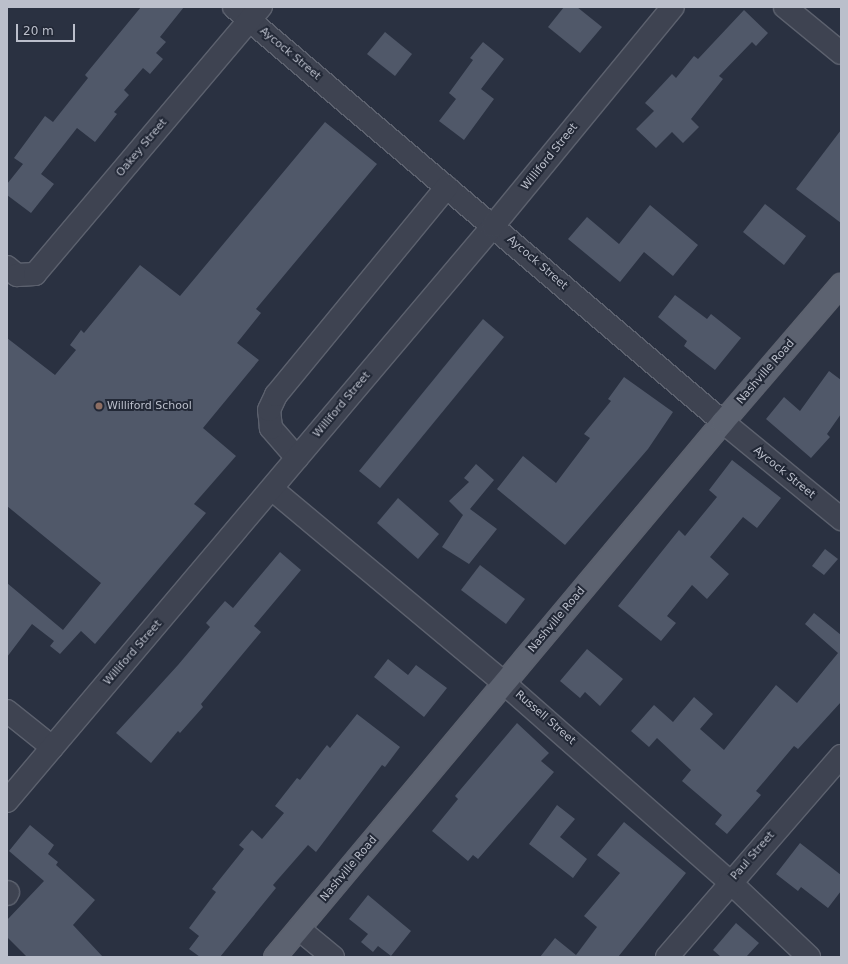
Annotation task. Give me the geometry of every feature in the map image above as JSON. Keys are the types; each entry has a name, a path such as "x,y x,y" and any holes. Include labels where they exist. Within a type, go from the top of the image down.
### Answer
{"main road":[{"name":"Nashville Road","path":"275,957 504,682 723,422 841,285"}],"street":[{"name":"Williford Street","path":"7,801 493,226 672,7"},
{"path":"785,7 841,53"},
{"name":"Aycock Street","path":"248,11 447,187 723,422 841,519"},
{"name":"Oakey Street","path":"12,271 35,274 248,11"},
{"path":"297,458 271,428 269,410 276,395 447,187"},
{"name":"Russell Street","path":"272,489 504,682 730,882 809,957"},
{"path":"7,711 52,746"},
{"name":"Paul Street","path":"667,957 730,882 841,756"},
{"path":"299,929 333,957"}],"building":[{"path":"141,7 184,7 160,37 166,42 156,53 163,59 150,74 143,68 124,90 129,95 114,112 117,114 95,142 77,128 41,174 54,184 31,213 7,195 7,184 23,164 14,158 45,116 53,122 88,78 85,75"},
{"path":"564,7 577,7 602,27 580,53 548,27"},
{"path":"744,10 768,33 756,46 752,42 719,76 723,79 691,119 699,127 683,143 672,132 656,148 636,129 654,111 645,103 672,74 676,78 694,56 698,59"},
{"path":"385,32 412,54 395,76 367,54"},
{"path":"483,42 504,59 481,89 494,99 464,140 439,121 456,99 449,93 473,60 470,58"},
{"path":"325,122 377,164 256,309 261,313 237,343 259,360 203,428 236,456 194,504 206,513 95,644 81,631 60,654 50,646 54,641 32,624 7,657 7,583 63,630 101,583 7,506 7,338 55,375 76,350 70,345 81,330 84,333 140,265 180,296"},
{"path":"841,130 841,223 796,189"},
{"path":"765,204 806,236 784,265 743,232"},
{"path":"650,205 698,245 673,276 644,252 620,282 568,239 587,217 619,244"},
{"path":"675,295 707,319 711,314 741,338 715,370 684,346 687,341 658,317"},
{"path":"483,319 504,337 380,488 359,471"},
{"path":"829,371 841,380 841,414 827,434 830,437 811,458 766,419 784,397 800,411"},
{"path":"624,377 673,412 648,449 565,545 497,489 523,456 556,483 590,438 584,434 611,401 608,399"},
{"path":"732,460 781,498 757,528 743,517 710,557 729,574 707,599 692,585 667,616 676,623 661,641 618,606 679,530 685,536 717,497 709,490"},
{"path":"476,464 494,480 470,509 497,529 469,564 442,547 463,515 449,501 469,482 464,478"},
{"path":"398,498 439,534 418,559 377,523"},
{"path":"825,549 838,559 824,575 812,566"},
{"path":"280,552 301,570 254,626 261,632 201,704 203,707 180,733 178,731 151,763 116,733 178,665 210,627 206,623 225,601 233,608"},
{"path":"480,565 525,599 506,624 461,590"},
{"path":"814,613 841,635 841,702 798,749 794,746 756,791 761,795 727,834 715,824 722,815 682,781 691,770 657,738 649,747 631,731 654,705 673,722 694,697 713,714 700,729 724,750 776,685 797,703 838,653 805,624"},
{"path":"587,649 623,679 600,706 585,692 580,698 560,681"},
{"path":"388,659 408,675 416,665 447,688 424,717 374,677"},
{"path":"357,714 400,747 385,767 382,765 316,852 308,845 273,885 276,888 220,957 200,957 189,949 199,936 189,928 216,892 212,889 244,849 239,845 252,830 262,839 284,813 275,806 297,778 300,780 327,745 330,748"},
{"path":"517,723 549,753 541,761 554,772 478,859 473,855 468,861 432,831 458,799 455,796"},
{"path":"557,805 575,819 560,837 587,859 573,878 529,844"},
{"path":"624,822 686,873 618,957 540,957 555,938 576,955 597,927 584,916 620,873 597,855"},
{"path":"30,825 54,845 48,854 58,862 56,865 95,900 73,925 103,957 27,957 7,937 7,920 44,881 9,851"},
{"path":"800,843 841,875 841,891 828,908 801,887 798,891 776,874"},
{"path":"368,895 411,931 391,956 378,946 373,952 361,942 368,934 349,919"},
{"path":"736,923 759,943 746,957 721,957 713,950"}],"place":[{"name":"Williford School","path":"99,406"}]}
